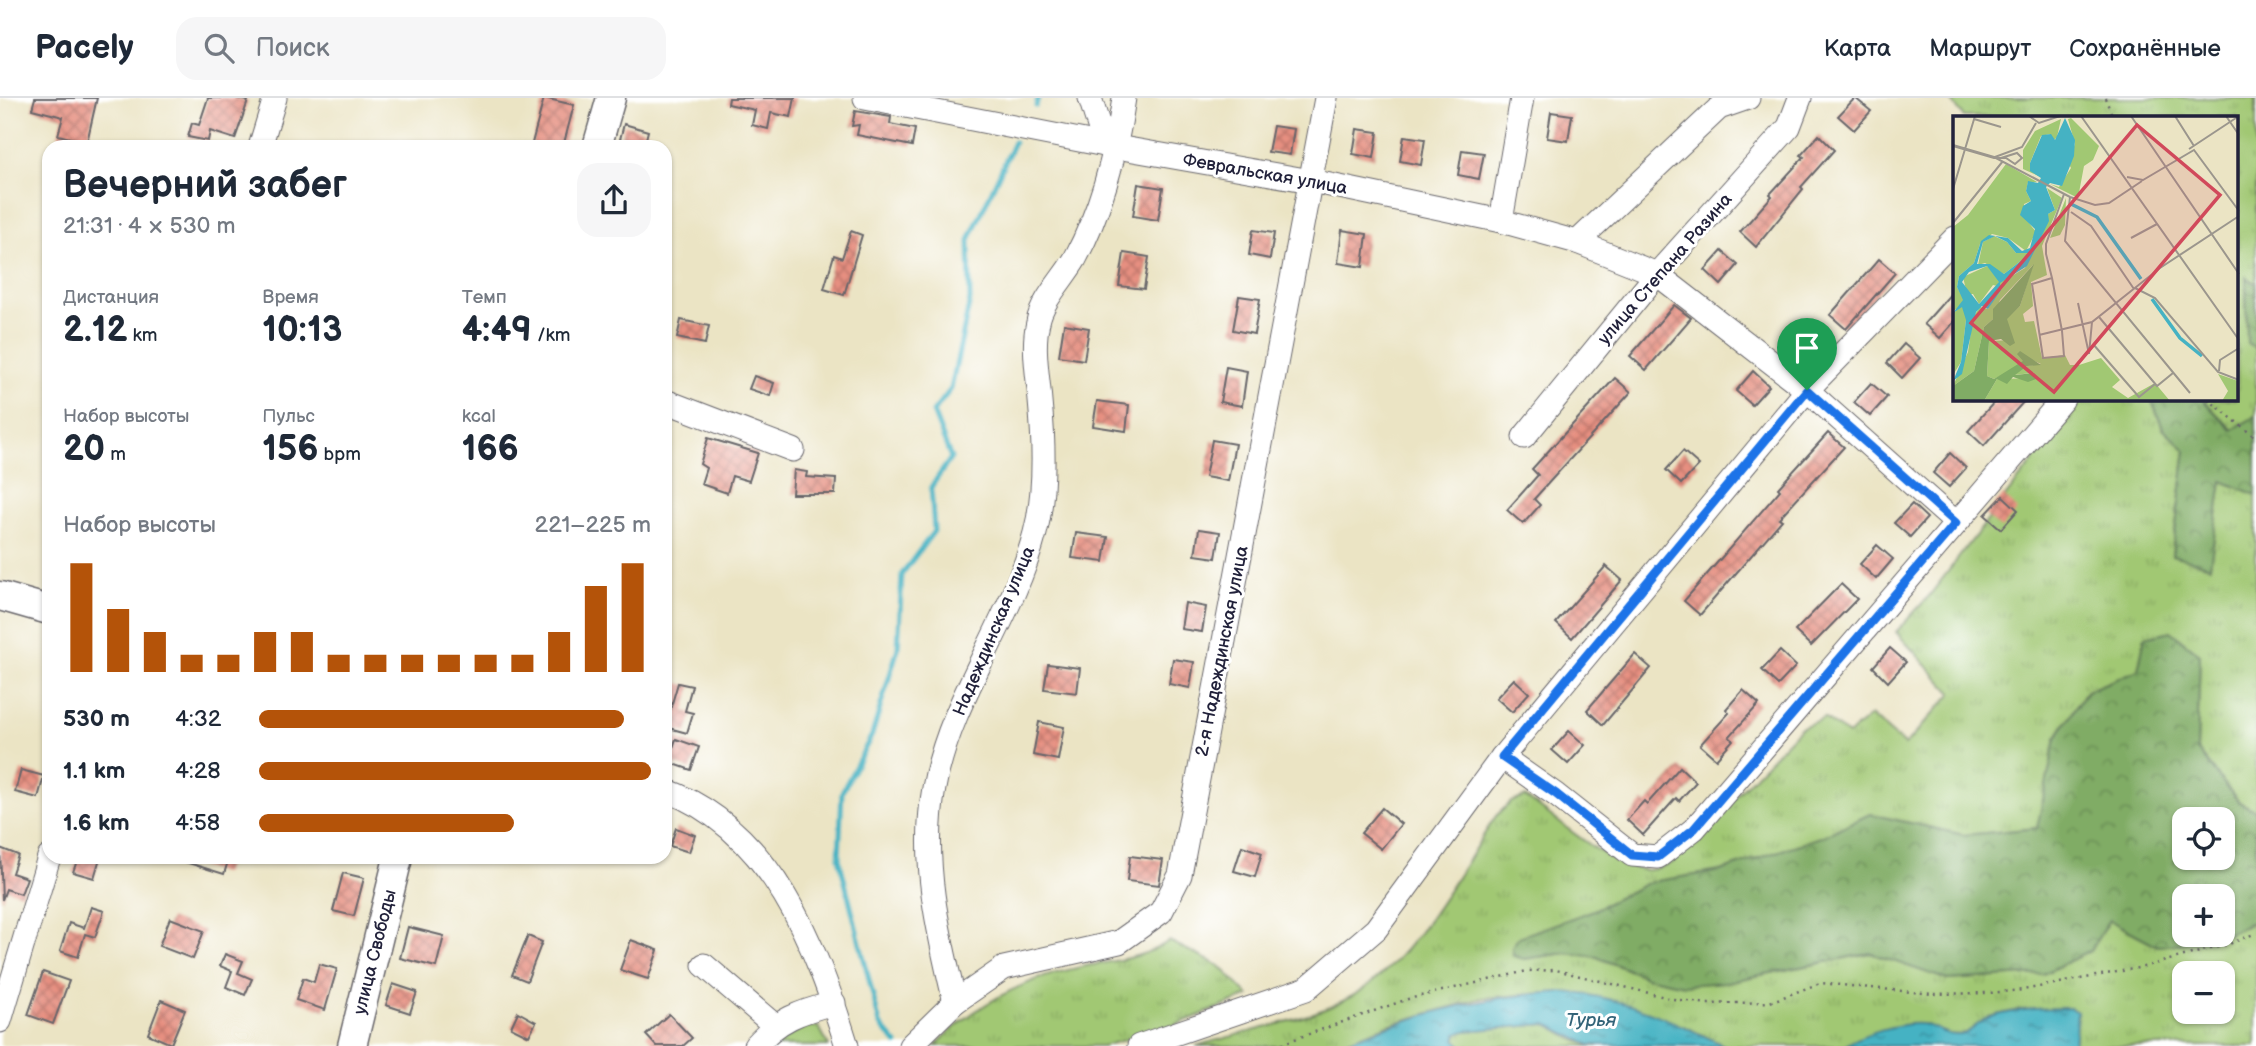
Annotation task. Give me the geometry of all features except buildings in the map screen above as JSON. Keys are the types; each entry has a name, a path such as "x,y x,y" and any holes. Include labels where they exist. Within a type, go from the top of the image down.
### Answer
{"main road":[{"path":"599,140 611,98"},
{"path":"0,596 42,608"},
{"name":"улица Свободы","path":"352,1046 397,864"}],"street":[{"path":"262,140 275,98"},
{"name":"Февральская улица","path":"865,98 1111,146 1311,181 1501,221 1577,242 1657,274 1807,390 1956,523"},
{"path":"1090,98 1111,146"},
{"name":"Надеждинская улица","path":"955,1002 937,929 931,876 929,835 934,786 952,729 1019,582 1036,531 1042,420 1035,342 1038,319 1075,258 1103,195 1111,146 1124,98"},
{"name":"2-я Надеждинская улица","path":"909,1046 955,1002 1004,968 1119,943 1161,912 1181,875 1326,98"},
{"path":"1501,221 1522,98"},
{"path":"1577,242 1720,103 1748,98"},
{"name":"улица Степана Разина","path":"1524,437 1657,274 1789,127 1800,98"},
{"path":"1139,1046 1306,989 1376,929 1502,757 1807,390 1953,240"},
{"path":"1502,757 1556,794 1632,855 1658,857 1694,829 2061,401"},
{"path":"672,404 793,450"},
{"path":"672,793 684,797 728,827 774,876 808,939 834,1003 847,1046"},
{"path":"0,1021 47,864"},
{"path":"704,965 774,1025"},
{"path":"755,1046 774,1025 804,1011 834,1003"}],"path":[{"path":"2105,98 2113,116"},
{"path":"2210,401 2256,438"},
{"path":"1275,1046 1408,999 1527,971 1556,970 1673,999 1707,1004 1770,1002 1820,983 1933,994 1989,993 2024,990 2143,967 2229,944 2256,933"}],"green space":[{"path":"1949,98 2256,98 2256,284 2246,278 2247,342 2256,349 2256,416 2233,430 2204,401 2238,401 2238,116 1963,116"},
{"path":"2246,277 2256,284 2256,349 2247,343"},
{"path":"2079,401 2152,401 2163,428 2186,450 2172,555 2210,565 2222,480 2256,495 2256,811 2239,802 2197,750 2200,654 2145,637 2138,670 2086,691 2056,738 2038,828 1964,835 1870,814 1823,836 1721,871 1648,883 1594,910 1524,959 1566,953 1597,957 1646,977 1726,982 1871,953 1948,980 2043,974 2090,951 2109,920 2158,946 2172,944 2172,947 2235,947 2235,930 2256,921 2256,1046 2074,1046 2077,1012 2070,1008 2018,1010 1989,1017 1959,1035 1947,1034 1923,1024 1871,1034 1845,1046 1725,1046 1683,1026 1560,992 1482,998 1391,1024 1333,1046 1196,1046 1328,1008 1369,985 1391,966 1411,943 1496,816 1511,802 1525,797 1599,851 1631,867 1652,870 1672,863 1800,728 1824,718 1848,735 1871,715 1905,745 1952,693 1896,632 1929,596"},
{"path":"2152,401 2204,401 2232,430 2256,416 2256,495 2222,481 2210,566 2172,555 2186,450 2163,428"},
{"path":"2170,631 2200,654 2197,750 2239,802 2256,811 2256,921 2235,930 2235,884 2172,884 2172,944 2158,946 2109,920 2090,951 2043,974 1948,980 1870,953 1726,982 1684,985 1646,977 1597,957 1566,953 1524,959 1513,956 1512,947 1519,937 1594,910 1649,882 1721,871 1823,836 1870,814 1964,835 2037,828 2056,738 2087,691 2138,670 2145,637"},
{"path":"1169,941 1220,966 1249,996 1170,1027 1103,1046 935,1046 950,1031 984,1006 1020,986 1060,972 1138,956"},
{"path":"1547,1024 1577,1041 1599,1046 1462,1046 1455,1039 1457,1034 1465,1031"},
{"path":"805,1026 819,1027 829,1046 774,1046"}],"water":[{"name":"Турья","path":"1560,992 1624,1003 1665,1018 1725,1046 1590,1045 1547,1024 1465,1031 1457,1034 1455,1039 1462,1046 1333,1046 1390,1026 1472,1003"},
{"path":"2070,1008 2077,1012 2074,1046 1845,1046 1871,1033 1904,1025 1922,1024 1958,1035 2000,1014"}],"waterway":[{"path":"1036,106 1038,98"},
{"path":"897,1044 880,1024 839,858 842,792 872,735 898,648 902,574 934,531 931,487 951,458 933,412 951,389 970,300 969,240 1014,142"}],"route":[{"path":"1807,390 1956,523 1694,829 1658,857 1632,855 1556,794 1502,757 1807,390"}]}
